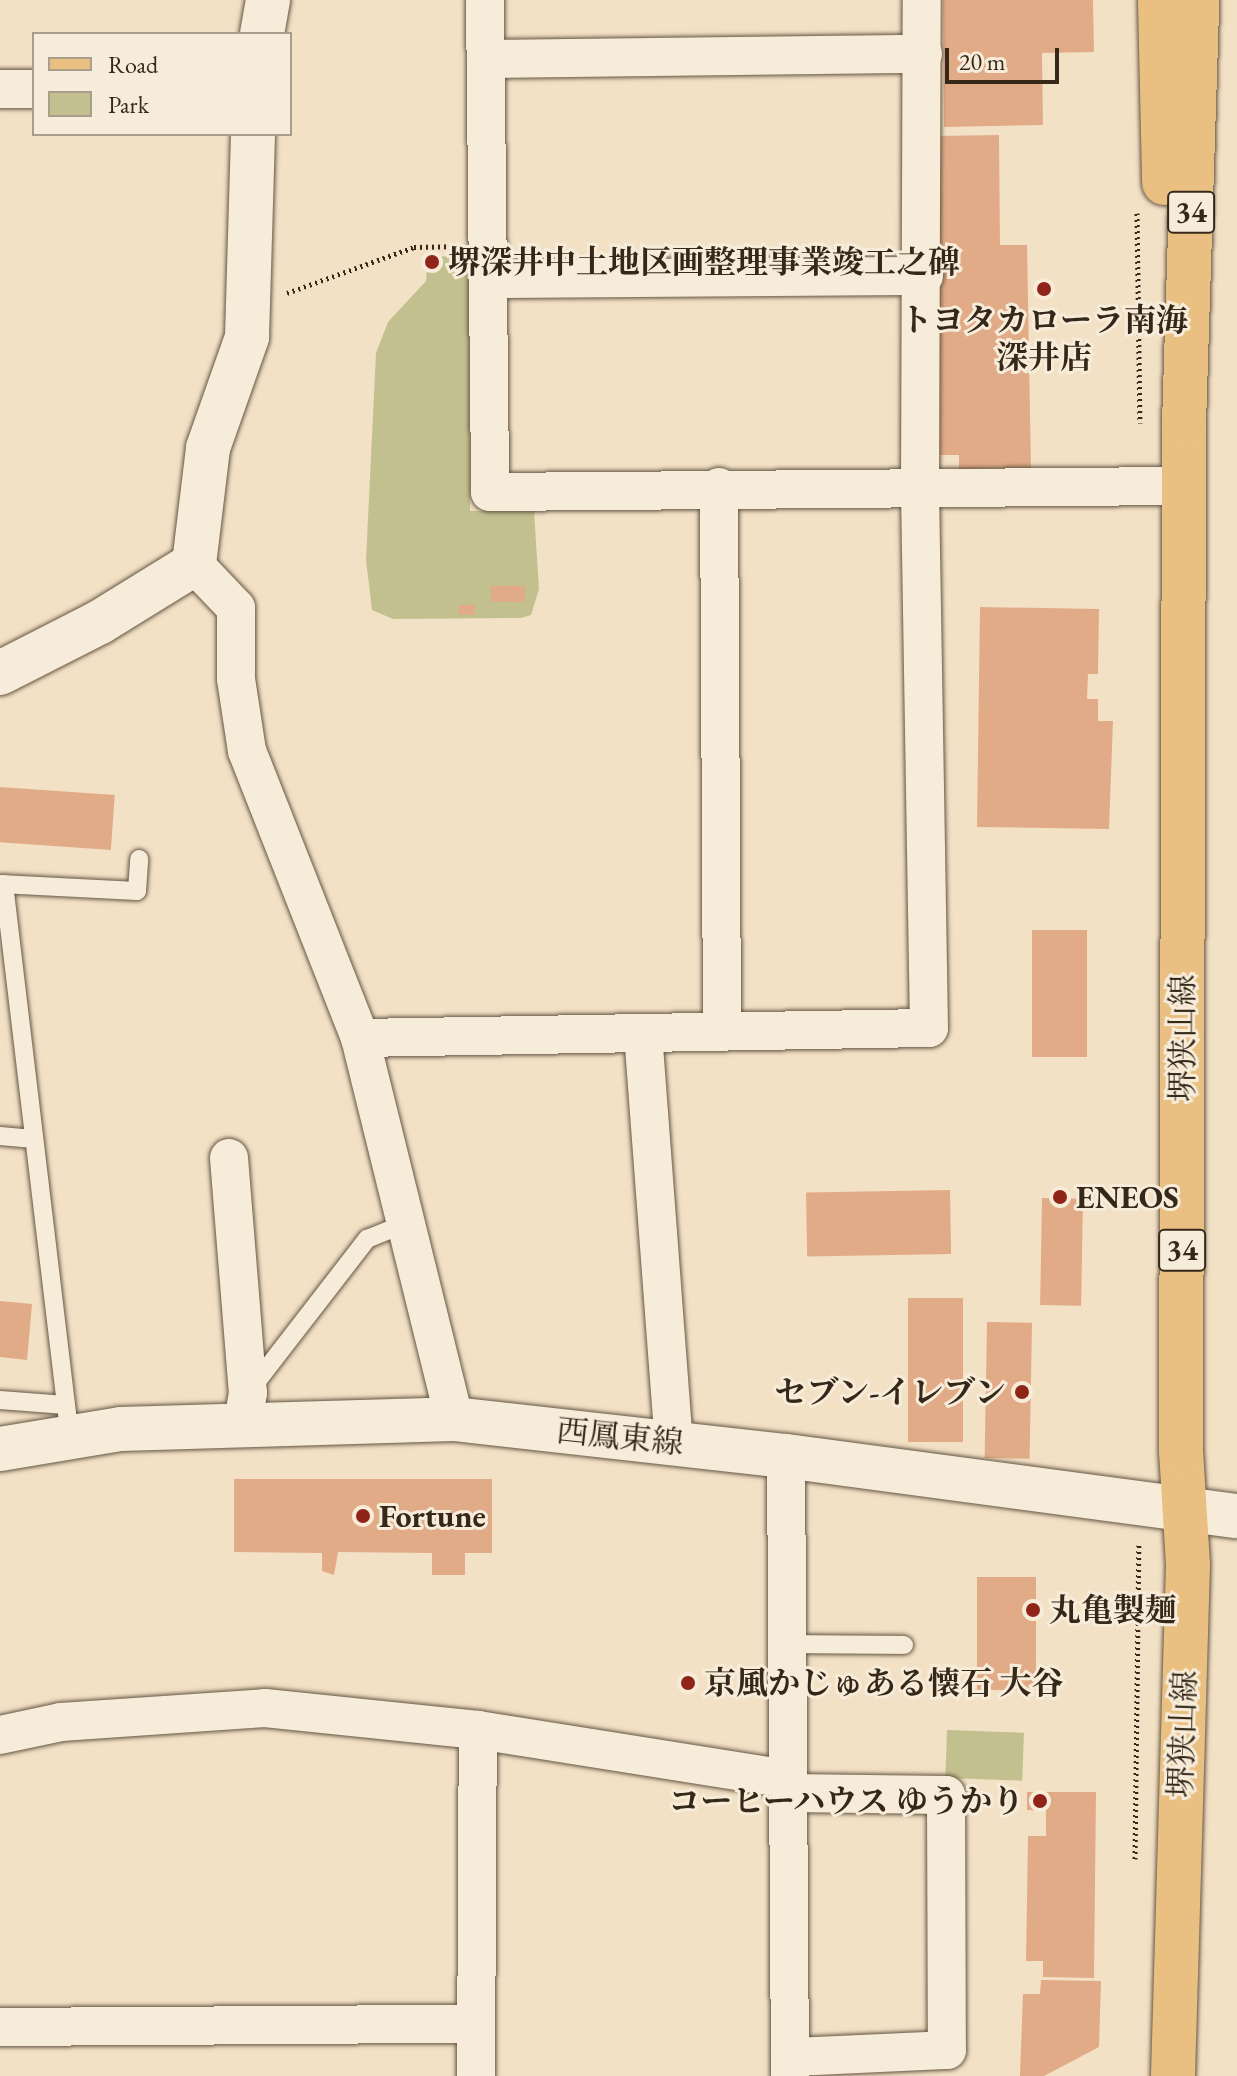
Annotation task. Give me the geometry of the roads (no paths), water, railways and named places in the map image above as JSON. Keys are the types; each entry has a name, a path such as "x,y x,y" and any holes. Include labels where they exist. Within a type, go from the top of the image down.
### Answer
{"main road":[{"path":"262,32 268,0"},
{"path":"1160,0 1166,270 1184,424"},
{"name":"堺狭山線","path":"1173,2076 1188,1565 1184,1510 1184,424 1197,0"},
{"path":"0,673 100,622 194,564 208,448 247,337 253,136"},
{"name":"西鳳東線","path":"0,1449 68,1422 121,1429 245,1409 454,1419 674,1442 1237,1516"}],"street":[{"path":"485,0 490,492 719,487 920,490 1184,486"},
{"path":"360,1038 929,1028 920,490 924,276 922,0"},
{"path":"486,59 923,54"},
{"path":"0,89 32,89"},
{"path":"488,263 924,276"},
{"path":"719,487 722,1031"},
{"path":"194,564 236,608 236,679 247,751 360,1038 454,1419"},
{"path":"643,1033 674,1442"},
{"path":"229,1158 245,1409"},
{"path":"0,1735 61,1722 265,1708 478,1730 788,1786 946,1795 947,2050 790,2067 788,1786 787,1644 786,1456"},
{"path":"476,2076 478,1730"},
{"path":"0,2027 476,2024"}],"lane":[{"path":"0,1400 68,1422 2,884 137,891 139,859"},
{"path":"0,1136 34,1139"},
{"path":"245,1409 367,1239 404,1224"},
{"path":"787,1644 904,1645"}],"place":[{"name":"堺深井中土地区画整理事業竣工之碑","path":"432,262"},
{"name":"トヨタカローラ南海 深井店","path":"1044,289"},
{"name":"ENEOS","path":"1060,1197"},
{"name":"セブン-イレブン","path":"1022,1392"},
{"name":"Fortune","path":"363,1516"},
{"name":"丸亀製麺","path":"1033,1610"},
{"name":"京風かじゅある懐石 大谷","path":"688,1683"},
{"name":"コーヒーハウス ゆうかり","path":"1040,1801"}]}
